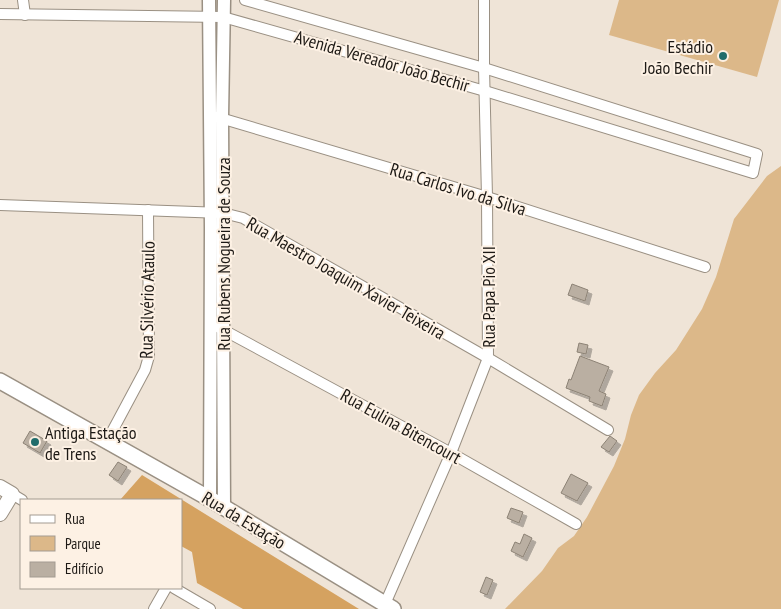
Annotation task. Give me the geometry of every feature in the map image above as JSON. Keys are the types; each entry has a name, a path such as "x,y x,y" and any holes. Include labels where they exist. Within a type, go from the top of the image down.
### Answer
{"main road":[{"name":"Rua da Estação","path":"0,376 15,389"},
{"name":"Rua da Estação","path":"0,382 210,499 389,607"},
{"path":"0,514 11,494"}],"street":[{"path":"23,0 25,15"},
{"name":"Rua Rubens Nogueira de Souza","path":"209,0 216,117 217,213 224,330 224,508"},
{"name":"Rua Rubens Nogueira de Souza","path":"216,117 224,0"},
{"name":"Avenida Vereador João Bechir","path":"0,14 224,17 485,91 753,173 757,154 484,68 245,0"},
{"name":"Rua Papa Pio XII","path":"389,607 488,358 484,0"},
{"name":"Rua Carlos Ivo da Silva","path":"216,117 487,197 705,267"},
{"name":"Rua Maestro Joaquim Xavier Teixeira","path":"0,206 217,213 243,218 488,358 608,430"},
{"name":"Rua Silvério Ataulo","path":"107,441 144,370 149,356 148,210"},
{"name":"Rua Rubens Nogueira de Souza","path":"210,499 211,325 217,213"},
{"name":"Rua Eulina Bitencourt","path":"211,325 224,330 451,453 576,524"},
{"path":"154,609 165,589"},
{"path":"176,589 210,609"}],"green space":[{"name":"Estádio João Bechir","path":"619,0 779,0 757,77 609,35"},
{"path":"781,166 781,609 505,609 542,571 558,548 574,536 587,517 614,466 639,395 655,373 676,350 702,309 716,277 734,219 767,176"}],"shaded area":[{"path":"142,475 181,499 121,499"},
{"path":"182,500 359,609 243,609 197,583 192,552 182,547"}],"building":[{"path":"572,284 588,290 585,301 568,295"},
{"path":"579,343 588,345 586,354 577,352"},
{"path":"580,356 609,367 599,391 606,394 602,406 589,401 590,397 566,388"},
{"name":"Antiga Estação de Trens","path":"30,431 47,441 40,453 23,443"},
{"path":"610,436 617,441 609,452 601,447"},
{"path":"118,462 127,467 118,481 109,475"},
{"path":"571,474 588,483 577,501 561,493"},
{"path":"511,508 523,512 519,523 507,518"},
{"path":"524,534 532,538 523,557 511,551 515,542 520,544"},
{"path":"486,577 493,580 487,595 480,592"}],"place":[{"name":"Estádio João Bechir","path":"723,56"},
{"name":"Antiga Estação de Trens","path":"35,442"}]}
